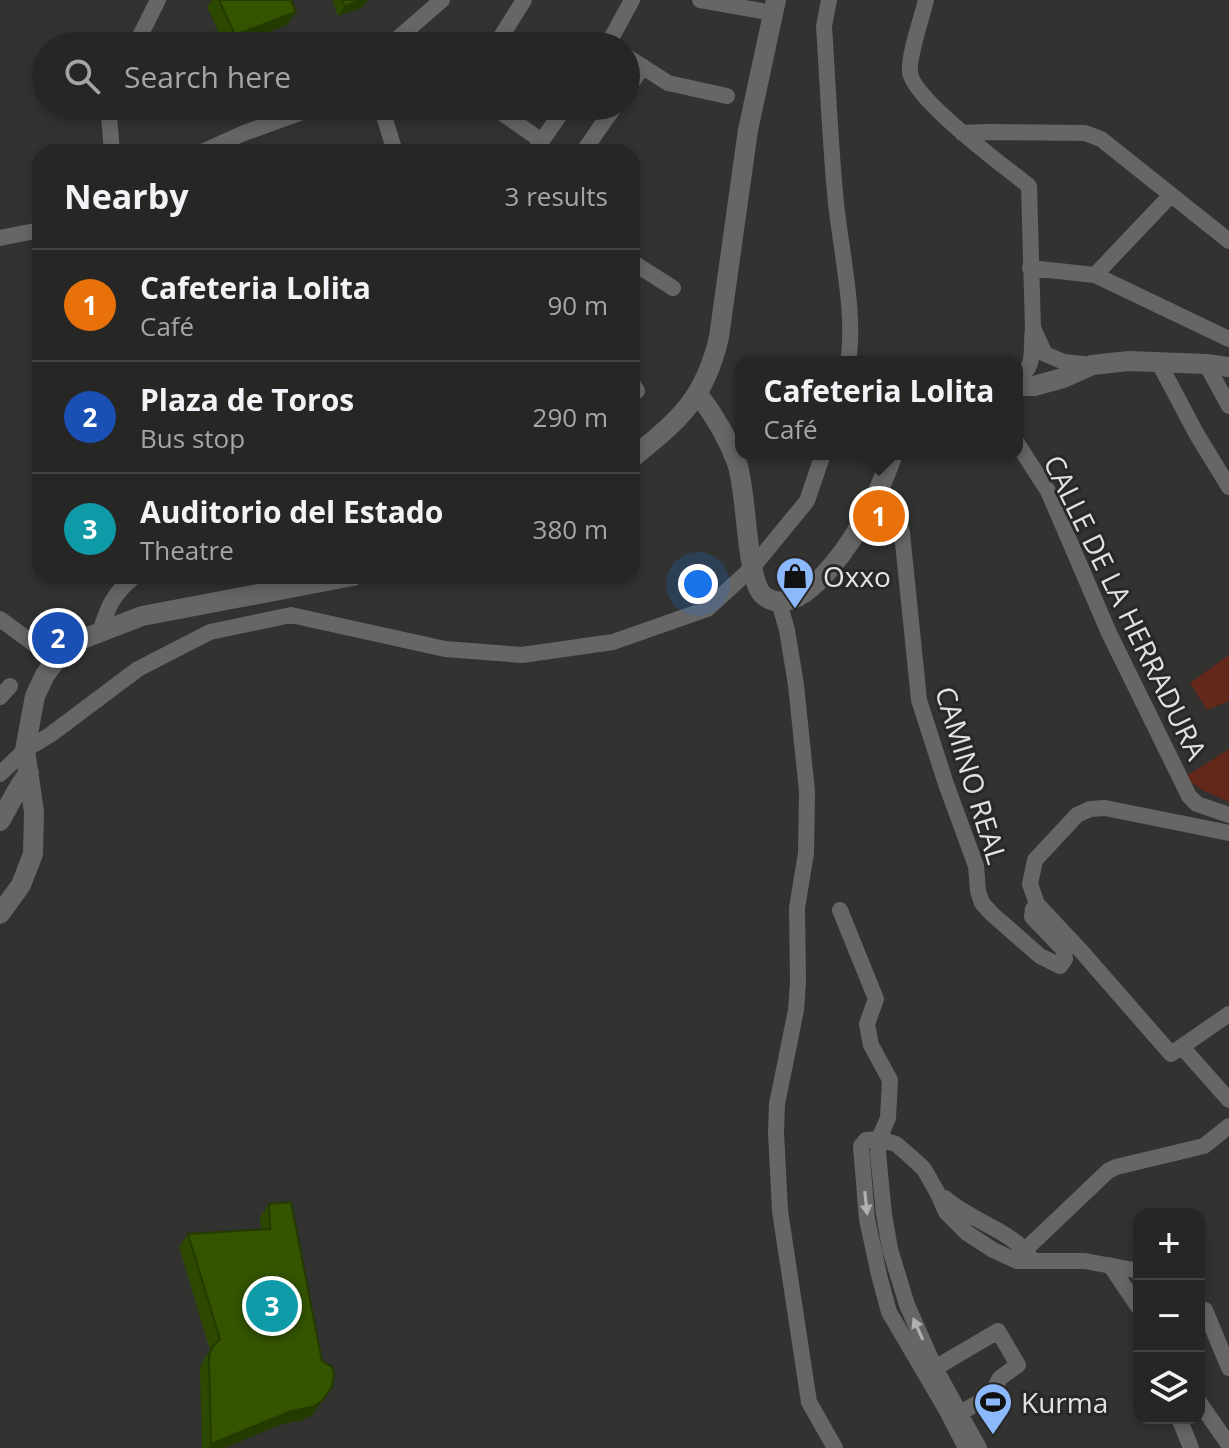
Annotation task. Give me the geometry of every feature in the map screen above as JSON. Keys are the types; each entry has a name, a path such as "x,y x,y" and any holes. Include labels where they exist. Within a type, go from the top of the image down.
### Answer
{"street":[{"path":"142,32 158,0"},
{"path":"405,32 442,0"},
{"path":"504,32 524,0"},
{"path":"615,32 632,0"},
{"path":"640,451 670,427 698,394 708,376 719,337 748,130 774,7 700,0"},
{"path":"829,0 824,26 836,201 849,315 849,356"},
{"path":"926,0 910,73 915,87 962,133 1029,186 1033,329 1030,345 1032,358 1030,367 1023,375"},
{"path":"640,65 668,83 727,96"},
{"path":"640,71 643,67"},
{"path":"109,120 111,144"},
{"path":"220,144 280,120"},
{"path":"385,120 393,144"},
{"path":"508,120 535,144"},
{"path":"540,144 556,120"},
{"path":"589,144 605,120"},
{"path":"962,133 1085,133 1101,139 1229,241"},
{"path":"1095,275 1171,195"},
{"path":"0,238 32,232"},
{"path":"640,267 673,288"},
{"path":"1030,268 1095,275 1229,339"},
{"path":"1033,329 1045,354 1064,362 1092,365 1129,361 1229,367"},
{"path":"1159,363 1229,487"},
{"path":"1206,364 1229,406"},
{"path":"1023,386 1063,378 1092,365"},
{"path":"698,394 716,417 735,458"},
{"name":"CALLE DE LA HERRADURA","path":"1023,452 1048,491 1109,633 1189,796 1197,804 1229,815"},
{"path":"736,460 743,487 755,579 762,593 779,602 792,601 813,588 842,553 864,520 890,460"},
{"path":"0,774 25,750 138,669 210,632 291,615 445,649 522,655 613,642 707,609 752,568 807,501 821,460"},
{"name":"CAMINO REAL","path":"877,492 898,519 902,533 919,700 976,866 982,903 1040,956 1060,966 1065,959 1063,949 1032,917 1037,904"},
{"path":"100,632 108,605 125,584"},
{"path":"0,914 21,885 33,854 34,812 25,750 35,696 56,660 80,640 142,616 311,584"},
{"path":"779,602 796,685 807,791 807,837 797,908 796,1010 777,1104 780,1211 809,1402 835,1448"},
{"path":"0,619 56,660"},
{"path":"0,821 20,783 29,773"},
{"path":"1229,833 1105,808 1090,809 1077,815 1035,860 1030,884 1037,904 1171,1054 1229,1014"},
{"path":"840,910 876,999 867,1024 871,1045 890,1080 888,1118 879,1139 879,1166 890,1249 907,1305 935,1368 979,1448"},
{"path":"1182,1047 1229,1100"},
{"path":"1025,1257 1108,1171 1204,1146 1229,1126"},
{"path":"966,1448 889,1312 867,1219 861,1146 866,1140 879,1139 896,1144 924,1169 946,1212 967,1233 993,1250 1025,1257 1085,1261 1133,1270"},
{"path":"1110,1265 1133,1299"},
{"path":"1205,1309 1229,1329"},
{"path":"1205,1314 1229,1368"},
{"path":"935,1368 998,1331 1018,1365 1000,1378 990,1396 960,1413"},
{"path":"1205,1411 1229,1445"},
{"path":"1181,1424 1191,1448"}],"shaded area":[{"path":"1229,655 1229,701 1207,710 1190,683"},
{"path":"1229,749 1229,802 1202,790 1185,777"}],"building":[{"path":"219,0 291,0 296,12 243,32 234,32"},
{"path":"342,0 362,0 345,6"},
{"path":"291,1202 322,1361 332,1367 334,1373 332,1387 322,1401 312,1407 291,1411 211,1444 209,1355 220,1339 188,1234 270,1229 269,1204"}],"place":[{"name":"Cafeteria Lolita","path":"879,516"},
{"name":"Oxxo","path":"795,610"},
{"name":"Plaza de Toros","path":"58,638"},
{"name":"Auditorio del Estado","path":"272,1306"},
{"name":"Kurma","path":"993,1436"}]}
